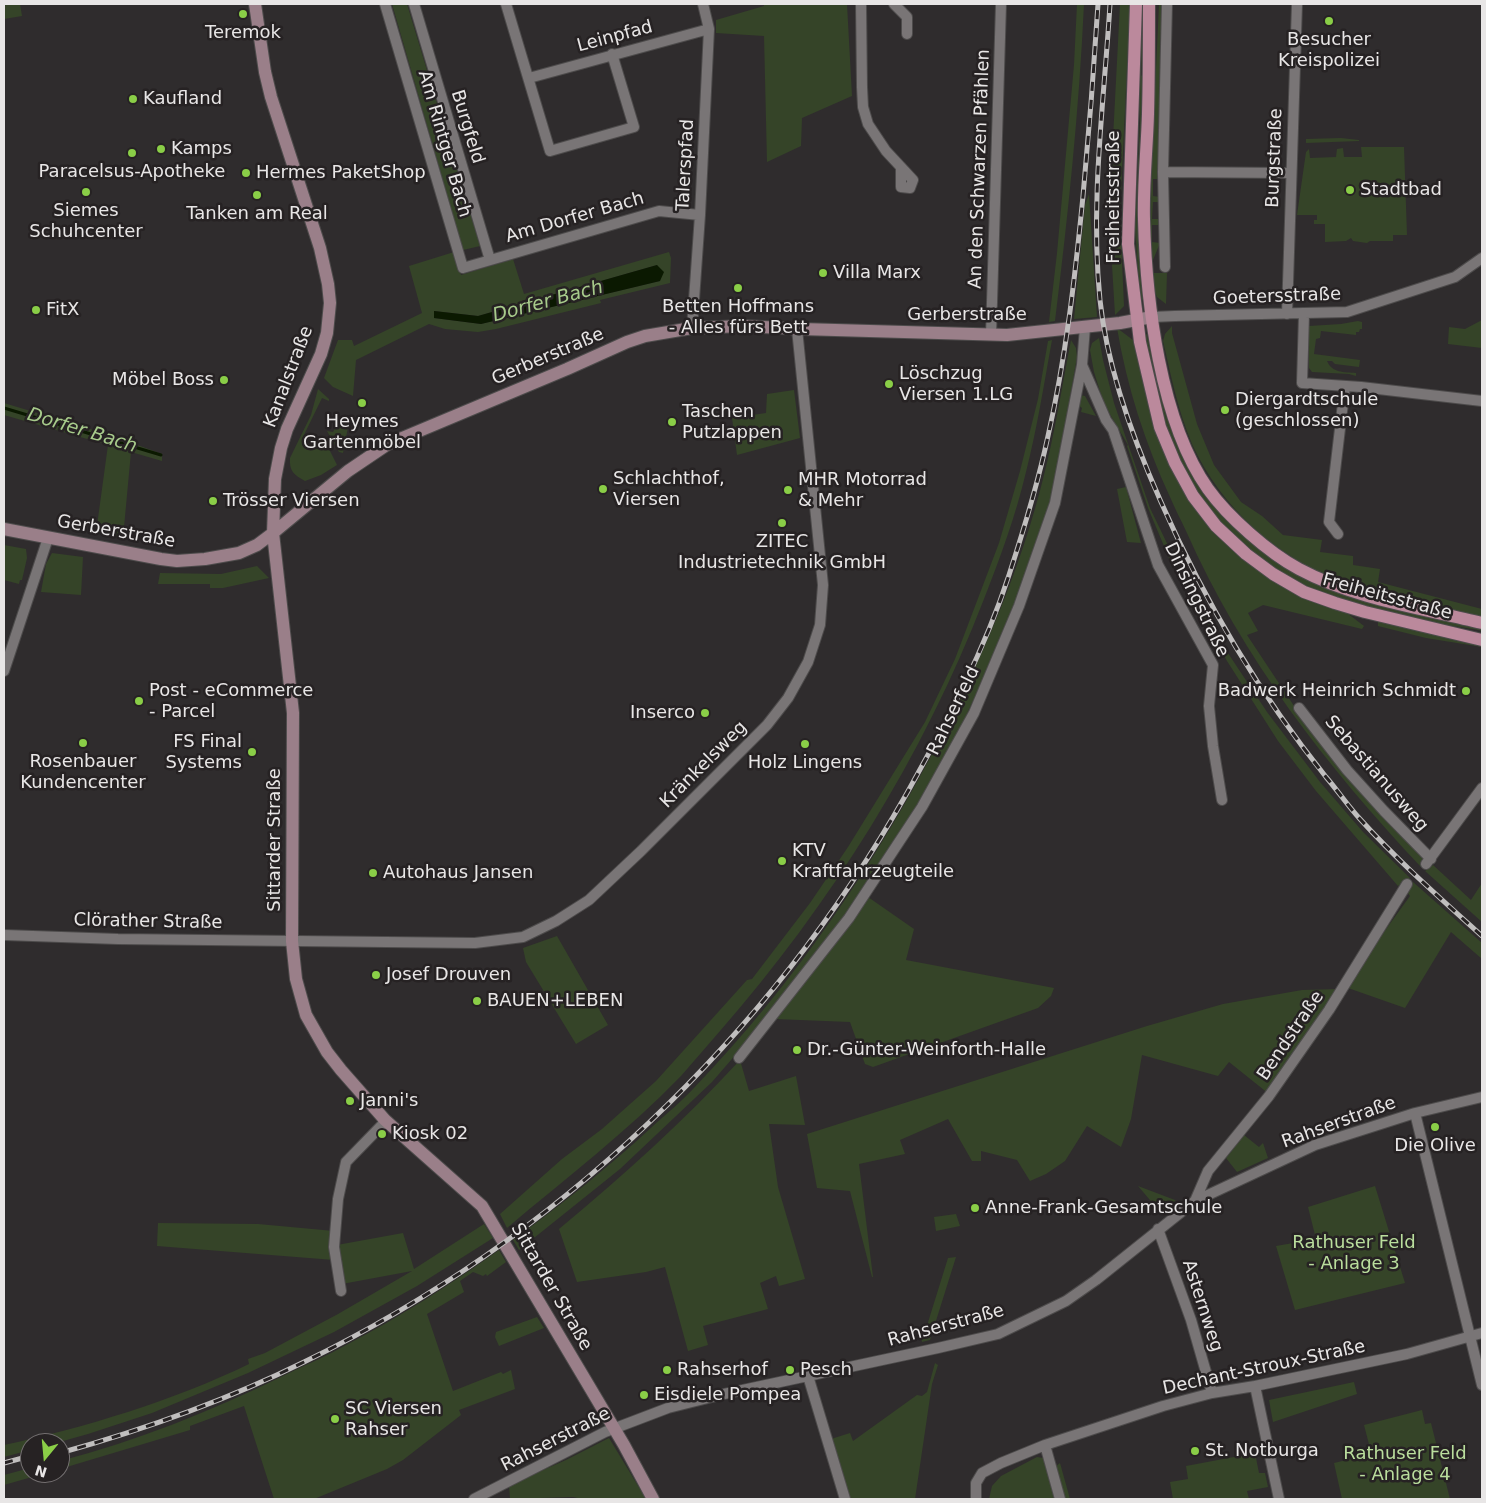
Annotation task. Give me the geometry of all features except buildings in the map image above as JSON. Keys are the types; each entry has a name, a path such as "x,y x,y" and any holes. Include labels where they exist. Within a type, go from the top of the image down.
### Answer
{"main road":[{"name":"Freiheitsstraße","path":"1136,4 1128,244 1136,320 1146,371 1160,427 1175,463 1193,496 1216,526 1246,554 1304,592 1365,612 1482,640"},
{"name":"Freiheitsstraße","path":"1149,4 1148,112 1144,218 1148,292 1165,383 1177,426 1190,457 1208,490 1235,519 1265,547 1298,568 1362,594 1482,623"}],"street":[{"name":"Kanalstraße","path":"255,4 270,97 320,248 330,303 328,333 321,354 280,448 275,479 273,533"},
{"name":"Am Rintger Bach","path":"386,4 463,268 490,260"},
{"name":"Burgfeld","path":"416,4 490,260"},
{"path":"506,4 550,151 634,127 612,54"},
{"name":"Talerspfad","path":"692,328 700,215 709,29 703,4"},
{"path":"861,4 863,106 868,124 886,151 901,167"},
{"path":"894,4 908,17 907,34"},
{"name":"An den Schwarzen Pfählen","path":"991,335 1001,4"},
{"path":"1165,267 1163,172 1167,4"},
{"name":"Burgstraße","path":"1287,314 1290,173 1297,4"},
{"name":"Leinpfad","path":"529,78 709,29"},
{"path":"1163,172 1290,173"},
{"name":"Am Dorfer Bach","path":"490,260 659,210 700,215"},
{"name":"Goetersstraße","path":"1152,317 1346,312 1455,277 1482,258"},
{"path":"1304,314 1302,383 1361,387 1482,401"},
{"name":"Gerberstraße","path":"4,529 177,561 205,559 239,553 256,545 273,533 348,471 394,441 645,336 692,328 748,326 991,335 1085,327 1152,317"},
{"name":"Rahserfeld","path":"739,1058 849,918 922,807 974,713 1019,606 1055,503 1082,365 1085,327"},
{"name":"Kränkelsweg","path":"292,941 476,943 523,937 556,921 590,900 767,725 788,698 808,662 820,625 824,585 797,329"},
{"name":"Dinsingstraße","path":"1082,365 1106,420 1113,430 1158,565 1213,666 1209,706 1213,746 1222,800"},
{"path":"1338,534 1329,522 1346,386"},
{"name":"Sittarder Straße","path":"273,533 293,713 292,941 296,979 306,1015 327,1052 385,1120 482,1206 614,1428 653,1499"},
{"path":"4,671 48,538"},
{"name":"Sebastianusweg","path":"1299,708 1347,770 1429,862 1481,793"},
{"name":"Bendstraße","path":"1196,1201 1208,1171 1270,1096 1329,1010 1408,884"},
{"name":"Clörather Straße","path":"4,935 292,941"},
{"name":"Rahserstraße","path":"474,1499 614,1428 652,1414 688,1403 998,1334 1066,1301 1096,1280 1196,1201 1315,1145 1415,1113 1482,1097"},
{"path":"1415,1113 1482,1385"},
{"path":"340,1291 334,1247 338,1200 346,1162 385,1120"},
{"name":"Asternweg","path":"1158,1230 1191,1320 1212,1393"},
{"name":"Dechant-Stroux-Straße","path":"976,1499 976,1483 982,1473 1044,1445 1163,1406 1212,1393 1255,1386 1407,1354 1482,1333"},
{"path":"808,1376 845,1499"},
{"path":"1255,1386 1279,1499"},
{"path":"1044,1445 1060,1499"}],"green space":[{"path":"4,4 20,4 22,16 4,19"},
{"path":"392,4 407,4 480,246 463,250"},
{"path":"764,4 847,4 852,96 802,118 801,146 767,162 764,36 716,33 716,20 764,6"},
{"path":"1077,4 1084,4 1076,124 1055,321 1049,322 1074,65"},
{"path":"1120,4 1130,4 1120,215 1124,306 1115,315 1109,215"},
{"path":"1141,4 1144,4 1141,75 1145,79 1139,216 1143,300 1140,298 1135,228 1140,122 1138,72"},
{"path":"1159,4 1161,4 1161,25 1164,25 1164,32 1161,32 1159,95 1162,95 1162,102 1159,103 1158,163 1161,179 1153,179 1153,196 1160,197 1160,202 1153,202 1152,219 1160,219 1160,225 1152,225 1152,242 1160,243 1153,260 1153,273 1167,273 1166,304 1157,297 1153,288 1149,221"},
{"path":"1341,138 1359,141 1306,143 1306,139"},
{"path":"1361,147 1404,147 1407,235 1393,235 1393,241 1370,241 1367,243 1353,241 1351,238 1346,241 1325,242 1325,224 1314,224 1314,220 1317,220 1317,215 1297,215 1306,152 1309,149 1310,158 1336,157 1337,149 1343,148 1344,157 1362,157"},
{"path":"1089,194 1097,317 1074,319 1085,205"},
{"path":"454,252 461,275 513,259 524,294 669,252 671,258 670,283 600,300 601,303 478,332 445,329 429,324 356,360 353,396 333,387 324,378 338,340 352,340 354,346 422,313 409,266","holes":["657,265 660,281 481,324 434,318 434,311 478,316"]},
{"path":"1482,320 1482,348 1448,344 1449,327 1465,329"},
{"path":"1362,322 1362,329 1356,332 1356,335 1321,331 1320,338 1316,339 1314,354 1360,360 1359,367 1327,361 1335,370 1356,373 1356,376 1312,372 1309,368 1309,326"},
{"path":"1172,326 1172,333 1197,424 1214,465 1241,502 1262,516 1283,535 1322,540 1320,552 1353,556 1353,565 1380,569 1378,582 1482,609 1482,618 1394,598 1342,582 1318,572 1295,559 1254,528 1219,489 1204,467 1187,432 1163,341 1165,334"},
{"path":"1117,328 1133,340 1161,443 1178,481 1220,538 1347,613 1364,626 1362,629 1263,605 1248,613 1258,631 1247,635 1302,718 1427,858 1421,867 1352,790 1320,750 1260,667 1233,623 1208,578 1161,477 1138,414 1126,372"},
{"path":"1145,332 1166,415 1180,452 1203,494 1233,526 1260,550 1297,574 1482,628 1482,631 1397,616 1326,595 1273,567 1244,545 1219,520 1199,493 1182,464 1169,434 1159,402"},
{"path":"1099,338 1114,403 1150,508 1175,560 1216,635 1267,712 1320,782 1363,832 1410,878 1398,886 1316,791 1278,741 1227,661 1169,558 1148,508 1128,445 1104,404 1094,372 1090,350 1092,343"},
{"path":"1052,340 1026,472 1013,520 996,568 960,658 933,715 871,827 836,880 761,982 681,1076 618,1135 507,1228 500,1214 562,1159 602,1129 656,1081 747,980 752,979 810,903 848,847 925,722 955,659 999,543 1038,399 1048,341"},
{"path":"1071,340 1076,348 1077,357 1052,500 1016,603 987,671 947,756 903,831 834,933 770,1015 712,1082 620,1169 519,1250 513,1240 585,1185 619,1156 688,1094 730,1049 799,964 862,875 943,733 973,672 1013,577 1034,512 1047,462"},
{"path":"318,389 329,401 322,398 303,437 329,449 337,465 321,475 305,481 293,472 290,466 290,458 311,415"},
{"path":"794,390 800,438 737,455 732,418 766,413 767,394"},
{"path":"1080,395 1085,396 1096,416 1081,412 1082,408 1079,406"},
{"path":"4,403 110,435 162,454 162,461 131,452 123,538 96,533 108,445 4,415"},
{"path":"340,418 349,422 343,453 339,452 327,431 333,432"},
{"path":"1126,487 1141,543 1127,542 1117,489"},
{"path":"4,545 26,549 27,558 22,580 20,580 19,584 4,580"},
{"path":"52,553 83,557 81,595 41,592 46,564"},
{"path":"257,566 269,578 223,588 210,588 210,584 158,584 160,573 221,574"},
{"path":"1378,621 1482,647 1426,638 1378,626"},
{"path":"1433,865 1471,900 1482,883 1482,922 1425,871"},
{"path":"1413,882 1482,943 1482,959 1451,932 1405,1008 1348,988 1355,972 1410,896 1407,892"},
{"path":"868,897 914,929 906,960 1054,988 1051,996 1038,1008 873,1067 865,1064 850,1022 775,1019 829,952"},
{"path":"557,936 608,1025 576,1044 526,962 523,948"},
{"path":"1340,989 1269,1094 1229,1062 1218,1076 1142,1055 1131,1119 1121,1147 1087,1126 1065,1161 1046,1174 1030,1181 1017,1160 981,1151 981,1161 972,1161 948,1119 900,1140 905,1154 859,1164 873,1277 850,1191 817,1188 807,1134 1147,1026 1223,1004 1302,990"},
{"path":"740,1060 749,1091 796,1076 805,1125 769,1124 778,1187 805,1279 779,1286 776,1276 760,1283 768,1309 703,1326 708,1345 688,1351 665,1267 646,1272 577,1282 559,1229 606,1189 697,1105"},
{"path":"1244,1135 1259,1147 1263,1143 1268,1158 1237,1172 1226,1158"},
{"path":"1138,1186 1175,1200 1176,1200 1161,1213"},
{"name":"Rathuser Feld - Anlage 3","path":"1375,1186 1405,1283 1295,1310 1276,1246 1316,1239 1308,1207"},
{"path":"956,1214 960,1226 936,1231 934,1217"},
{"path":"158,1223 258,1224 334,1231 334,1260 157,1246"},
{"path":"484,1224 493,1238 417,1286 334,1332 248,1373 152,1413 88,1434 70,1439 70,1433 54,1433 129,1412 221,1377 249,1364 248,1359 265,1353 338,1314 412,1271 342,1284 337,1245 403,1233 414,1269"},
{"path":"499,1250 506,1262 487,1276 486,1274 483,1276 473,1272 460,1281 464,1292 427,1314 453,1391 501,1372 503,1374 511,1370 515,1389 459,1410 461,1415 403,1460 387,1469 314,1499 274,1499 244,1406 190,1426 190,1430 70,1466 70,1458 145,1435 173,1424 256,1389 332,1353 444,1288"},
{"path":"956,1257 930,1340 922,1342 921,1335 925,1332 948,1258"},
{"path":"537,1317 544,1328 499,1346 495,1337 496,1332"},
{"path":"935,1363 938,1365 932,1384 915,1499 849,1499 831,1439 850,1433 853,1441 917,1395 922,1396 927,1392"},
{"path":"1354,1382 1357,1394 1273,1422 1269,1400"},
{"name":"Rathuser Feld - Anlage 4","path":"1422,1410 1425,1424 1431,1423 1450,1499 1342,1499 1334,1463 1363,1456 1363,1454 1371,1452 1364,1425"},
{"path":"609,1438 646,1499 582,1499 573,1497 510,1499 509,1485 566,1460"},
{"path":"20,1441 20,1453 4,1457 4,1445"},
{"path":"1255,1453 1259,1473 1265,1473 1268,1487 1247,1491 1249,1499 1173,1499 1170,1482 1188,1479 1186,1466"},
{"path":"1037,1457 1043,1458 1047,1462 1055,1499 989,1499 992,1486 1001,1476"},
{"path":"1060,1463 1070,1499 1061,1499 1055,1467"},
{"path":"20,1471 20,1480 4,1485 4,1475"}],"water":[{"path":"657,265 664,272 660,281 481,324 434,318 434,311 478,316"}],"waterway":[{"name":"Dorfer Bach","path":"4,408 161,455"}],"railway":[{"path":"70,1450 184,1413 275,1376 397,1312 485,1256 569,1193 648,1123 722,1048 790,968 852,883 907,793 963,687 999,604 1030,506 1044,454 1060,377 1069,317 1083,196 1098,4"},
{"path":"1110,4 1097,189 1097,263 1103,326 1115,377 1131,428 1161,502 1196,575 1234,645 1278,712 1347,804 1374,835 1482,936"},
{"path":"4,1463 20,1459"}],"place":[{"name":"Teremok","path":"243,14"},
{"name":"Besucher Kreispolizei","path":"1329,21"},
{"name":"Kaufland","path":"133,99"},
{"name":"Kamps","path":"161,149"},
{"name":"Paracelsus-Apotheke","path":"132,153"},
{"name":"Hermes PaketShop","path":"246,173"},
{"name":"Stadtbad","path":"1350,190"},
{"name":"Siemes Schuhcenter","path":"86,192"},
{"name":"Tanken am Real","path":"257,195"},
{"name":"Villa Marx","path":"823,273"},
{"name":"Betten Hoffmans - Alles fürs Bett","path":"738,288"},
{"name":"FitX","path":"36,310"},
{"name":"Möbel Boss","path":"224,380"},
{"name":"Löschzug Viersen 1.LG","path":"889,384"},
{"name":"Heymes Gartenmöbel","path":"362,403"},
{"name":"Diergardtschule (geschlossen)","path":"1225,410"},
{"name":"Taschen Putzlappen","path":"672,422"},
{"name":"Schlachthof, Viersen","path":"603,489"},
{"name":"MHR Motorrad & Mehr","path":"788,490"},
{"name":"Trösser Viersen","path":"213,501"},
{"name":"ZITEC Industrietechnik GmbH","path":"782,523"},
{"name":"Badwerk Heinrich Schmidt","path":"1466,691"},
{"name":"Post - eCommerce - Parcel","path":"139,701"},
{"name":"Inserco","path":"705,713"},
{"name":"Rosenbauer Kundencenter","path":"83,743"},
{"name":"Holz Lingens","path":"805,744"},
{"name":"FS Final Systems","path":"252,752"},
{"name":"KTV Kraftfahrzeugteile","path":"782,861"},
{"name":"Autohaus Jansen","path":"373,873"},
{"name":"Josef Drouven","path":"376,975"},
{"name":"BAUEN+LEBEN","path":"477,1001"},
{"name":"Dr.-Günter-Weinforth-Halle","path":"797,1050"},
{"name":"Janni's","path":"350,1101"},
{"name":"Die Olive","path":"1435,1127"},
{"name":"Kiosk 02","path":"382,1134"},
{"name":"Anne-Frank-Gesamtschule","path":"975,1208"},
{"name":"Rahserhof","path":"667,1370"},
{"name":"Pesch","path":"790,1370"},
{"name":"Eisdiele Pompea","path":"644,1395"},
{"name":"SC Viersen Rahser","path":"335,1419"},
{"name":"St. Notburga","path":"1195,1451"}]}
